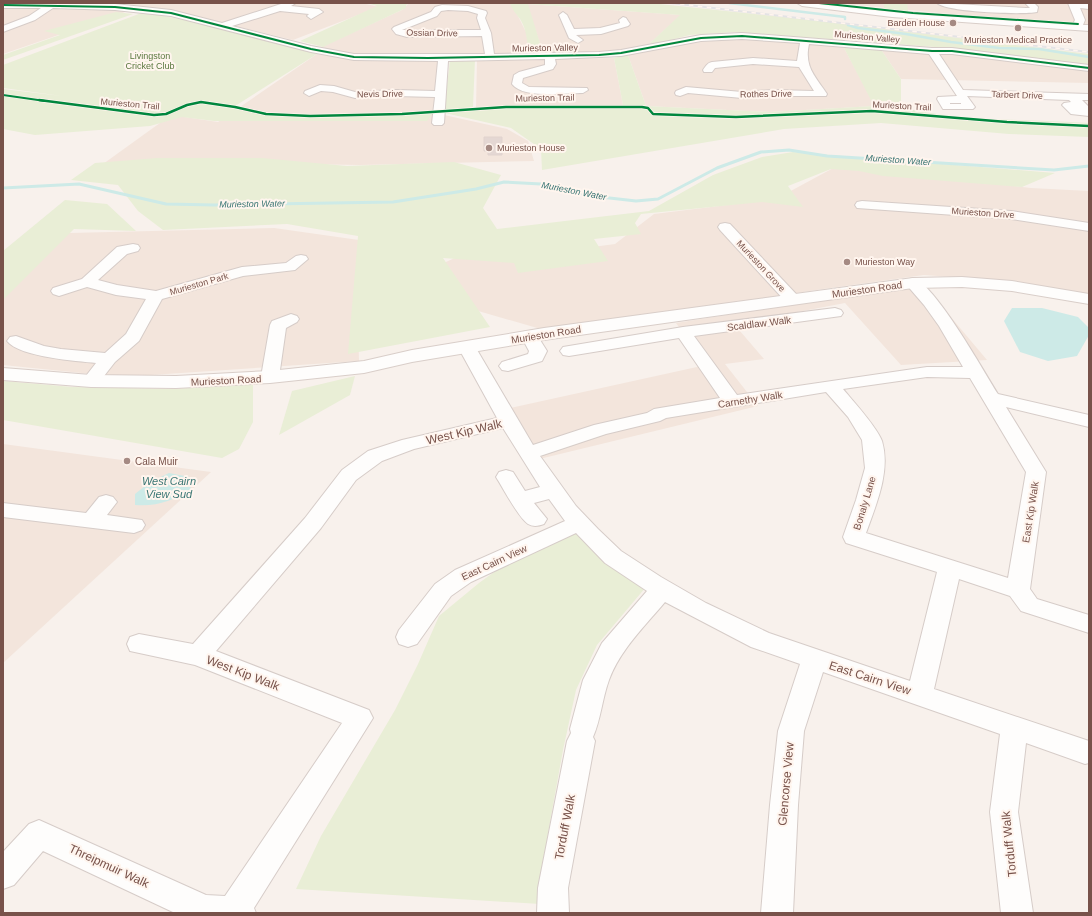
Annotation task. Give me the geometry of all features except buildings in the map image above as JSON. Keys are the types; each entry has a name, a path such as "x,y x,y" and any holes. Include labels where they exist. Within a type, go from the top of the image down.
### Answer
{"street":[{"path":"223,26 292,3"},
{"path":"802,3 821,4 892,14 1084,26 1074,4"},
{"path":"941,3 944,6 964,8 1026,11 1034,10 1034,7 1029,3"},
{"path":"1074,4 1089,6"},
{"name":"Murieston Valley","path":"3,5 115,7 163,12 335,55 366,58 599,55 621,53 688,40 718,36 742,36 932,51 952,51 1027,66 1048,72"},
{"path":"3,29 32,18 52,5"},
{"path":"163,12 178,7"},
{"name":"Ossian Drive","path":"486,33 407,34 399,32 397,29 434,14 438,9 452,7 478,10 483,13 481,18 486,33 490,57"},
{"path":"280,8 323,10 310,16"},
{"path":"567,18 572,36 577,40 590,44 599,55"},
{"path":"240,21 248,23 249,25 283,34"},
{"path":"570,32 601,30 624,22 637,26"},
{"path":"805,40 802,57 804,64 811,78 822,94"},
{"name":"Tarbert Drive","path":"932,51 962,96 1081,100"},
{"path":"549,56 551,64 549,67 520,75 518,77 517,84 528,90 563,87 583,90"},
{"path":"438,123 443,58"},
{"path":"709,66 753,61 804,64"},
{"name":"Murieston Valley","path":"1027,66 1089,68"},
{"path":"932,69 944,70"},
{"name":"Nevis Drive","path":"309,92 320,86 355,95 386,93 440,94"},
{"name":"Rothes Drive","path":"682,89 742,95 773,93 836,94"},
{"name":"Murieston Drive","path":"862,205 877,209 1011,215 1089,227"},
{"name":"Murieston Grove","path":"725,231 792,299"},
{"path":"59,291 87,282 123,249"},
{"name":"Murieston Park","path":"87,282 116,290 156,296 243,267 296,266"},
{"name":"Murieston Road","path":"3,374 91,381 176,382 270,378 364,367 529,336 913,283 962,282 1012,286 1089,300"},
{"name":"East Kip Walk","path":"913,283 939,314 1036,472 1018,590"},
{"name":"Murieston Park","path":"91,381 109,358 133,337 156,296"},
{"name":"Scaldlaw Walk","path":"569,351 683,332 835,313"},
{"path":"270,378 279,322"},
{"path":"683,332 732,402"},
{"path":"508,366 536,357 538,351 529,336"},
{"name":"East Cairn View","path":"467,347 510,422 553,491 579,523 614,557 661,590 712,618 760,640 1085,752"},
{"path":"19,348 62,355 109,358"},
{"name":"Carnethy Walk","path":"529,453 601,429 653,417 661,413 927,372 976,372"},
{"name":"Bonaly Lane","path":"831,387 855,414 872,440 875,468 867,500 854,537 950,568"},
{"path":"991,398 1089,421"},
{"name":"West Kip Walk","path":"232,913 360,718 198,655 313,523 349,475 376,456 409,444 510,422"},
{"path":"506,477 520,500 536,519"},
{"path":"520,500 553,491"},
{"path":"91,521 106,502"},
{"path":"3,510 134,525"},
{"name":"East Cairn View","path":"408,637 443,590 463,576 579,523"},
{"path":"920,694 950,568 1018,590 1029,605 1089,624"},
{"name":"Torduff Walk","path":"553,913 553,888 582,735 596,680 611,650 661,590"},
{"path":"139,644 198,655"},
{"name":"Glencorse View","path":"776,913 791,731 814,659"},
{"name":"Torduff Walk","path":"1014,728 1004,812 1017,913"},
{"name":"Threipmuir Walk","path":"3,874 39,834 205,911 232,913"},
{"path":"232,913 240,913"}],"shaded area":[{"path":"362,3 379,7 293,40 177,12 126,4"},
{"path":"409,3 512,4 526,32 530,53 365,55 321,47 402,10"},
{"path":"837,3 1089,3 1089,27 992,18"},
{"path":"527,4 681,15 649,44 610,52 543,53"},
{"path":"3,7 62,8 131,10 3,54"},
{"path":"731,39 757,39 843,46 875,106 770,112 646,106 628,55 682,44"},
{"path":"880,48 958,54 1089,70 1089,83 901,79"},
{"path":"317,54 353,60 440,60 435,113 507,129 528,141 534,161 360,165 231,163 103,164 171,115 218,122"},
{"path":"614,58 623,105 476,108 477,60"},
{"path":"837,166 1031,188 1089,191 1089,295 1021,282 924,275 816,290 551,332 437,299 416,276 476,248 532,255 615,244 654,214 760,201 787,193"},
{"path":"274,228 373,242 357,287 359,361 121,377 3,365 3,294 69,233"},
{"path":"923,284 987,360 901,365 845,303 734,324 764,359 725,364 758,406 527,462 497,411 706,365 676,323"},
{"path":"3,444 211,472 3,663"}],"green space":[{"path":"367,3 409,3 406,5 406,8 323,47 300,41 377,6"},
{"path":"510,3 650,3 812,20 1089,54 1089,65 948,48 735,32 690,35 649,44 680,15 528,4 543,53 528,53 524,27"},
{"path":"884,3 907,3 908,11 884,9"},
{"path":"116,12 133,14 3,60 3,55 60,35 44,31"},
{"name":"Livingston Cricket Club","path":"144,12 199,23 317,54 232,108 266,116 327,117 433,113 427,121 214,121 182,117 150,126 35,135 3,129 3,89 62,96 3,88 3,65"},
{"path":"843,46 880,48 901,79 901,107 924,112 971,118 1089,123 1089,137 1009,134 881,123 784,129 542,170 541,149 511,128 445,113 476,108 623,105 614,58 628,55 646,106 770,112 874,106"},
{"path":"475,59 473,107 444,110 450,60"},
{"path":"793,152 1055,173 1022,187 883,176 859,171 831,169 788,186 803,207 762,202 641,214 635,223 641,234 594,239 608,261 518,273 514,263 443,258 490,327 348,354 358,236 287,224 163,230 138,211 118,185 71,180 95,163 157,158 262,158 347,166 454,162 501,175 483,208 497,229 649,211 713,175 762,157"},
{"path":"65,200 107,204 136,231 74,229 3,300 3,251"},
{"path":"355,376 350,395 279,435 292,391"},
{"path":"3,381 73,387 173,389 253,384 253,422 239,449 222,458 3,420"},
{"path":"575,529 646,587 597,645 576,690 563,750 547,839 540,904 296,889 321,836 395,710 418,664 439,616 479,583 508,562"}],"water":[{"path":"1012,308 1042,308 1078,317 1089,328 1089,335 1077,356 1048,361 1020,352 1004,321"},
{"name":"West Cairn View Sud","path":"169,473 190,477 191,490 178,497 158,504 135,505 135,494 150,482"}],"waterway":[{"path":"729,3 845,17 845,19"},
{"path":"848,25 858,28 906,34 951,42 999,48 1039,49 1089,57"},
{"name":"Murieston Water","path":"3,188 79,184 166,204 214,205 393,202 476,189 504,182 541,184 592,196 636,201 658,199 717,168 761,152 789,150 827,156 1054,170 1089,166"}],"railway":[{"path":"671,3 1089,52"}],"cycle path":[{"path":"819,3 913,13 1078,24"},
{"path":"3,5 115,7 171,13 311,49 354,57 428,58 599,55 621,53 701,38 742,36 932,51 952,51 1089,68"},
{"name":"Murieston Trail","path":"3,95 107,110 154,115 166,114 187,105 201,102 235,107 266,114 310,116 402,114 506,107 642,107 648,108 653,114 736,117 872,111 1007,122 1089,126"}],"place":[{"name":"Barden House","path":"953,23"},
{"name":"Murieston Medical Practice","path":"1018,28"},
{"name":"Murieston House","path":"489,148"},
{"name":"Murieston Way","path":"847,262"},
{"name":"Cala Muir","path":"127,461"}]}
